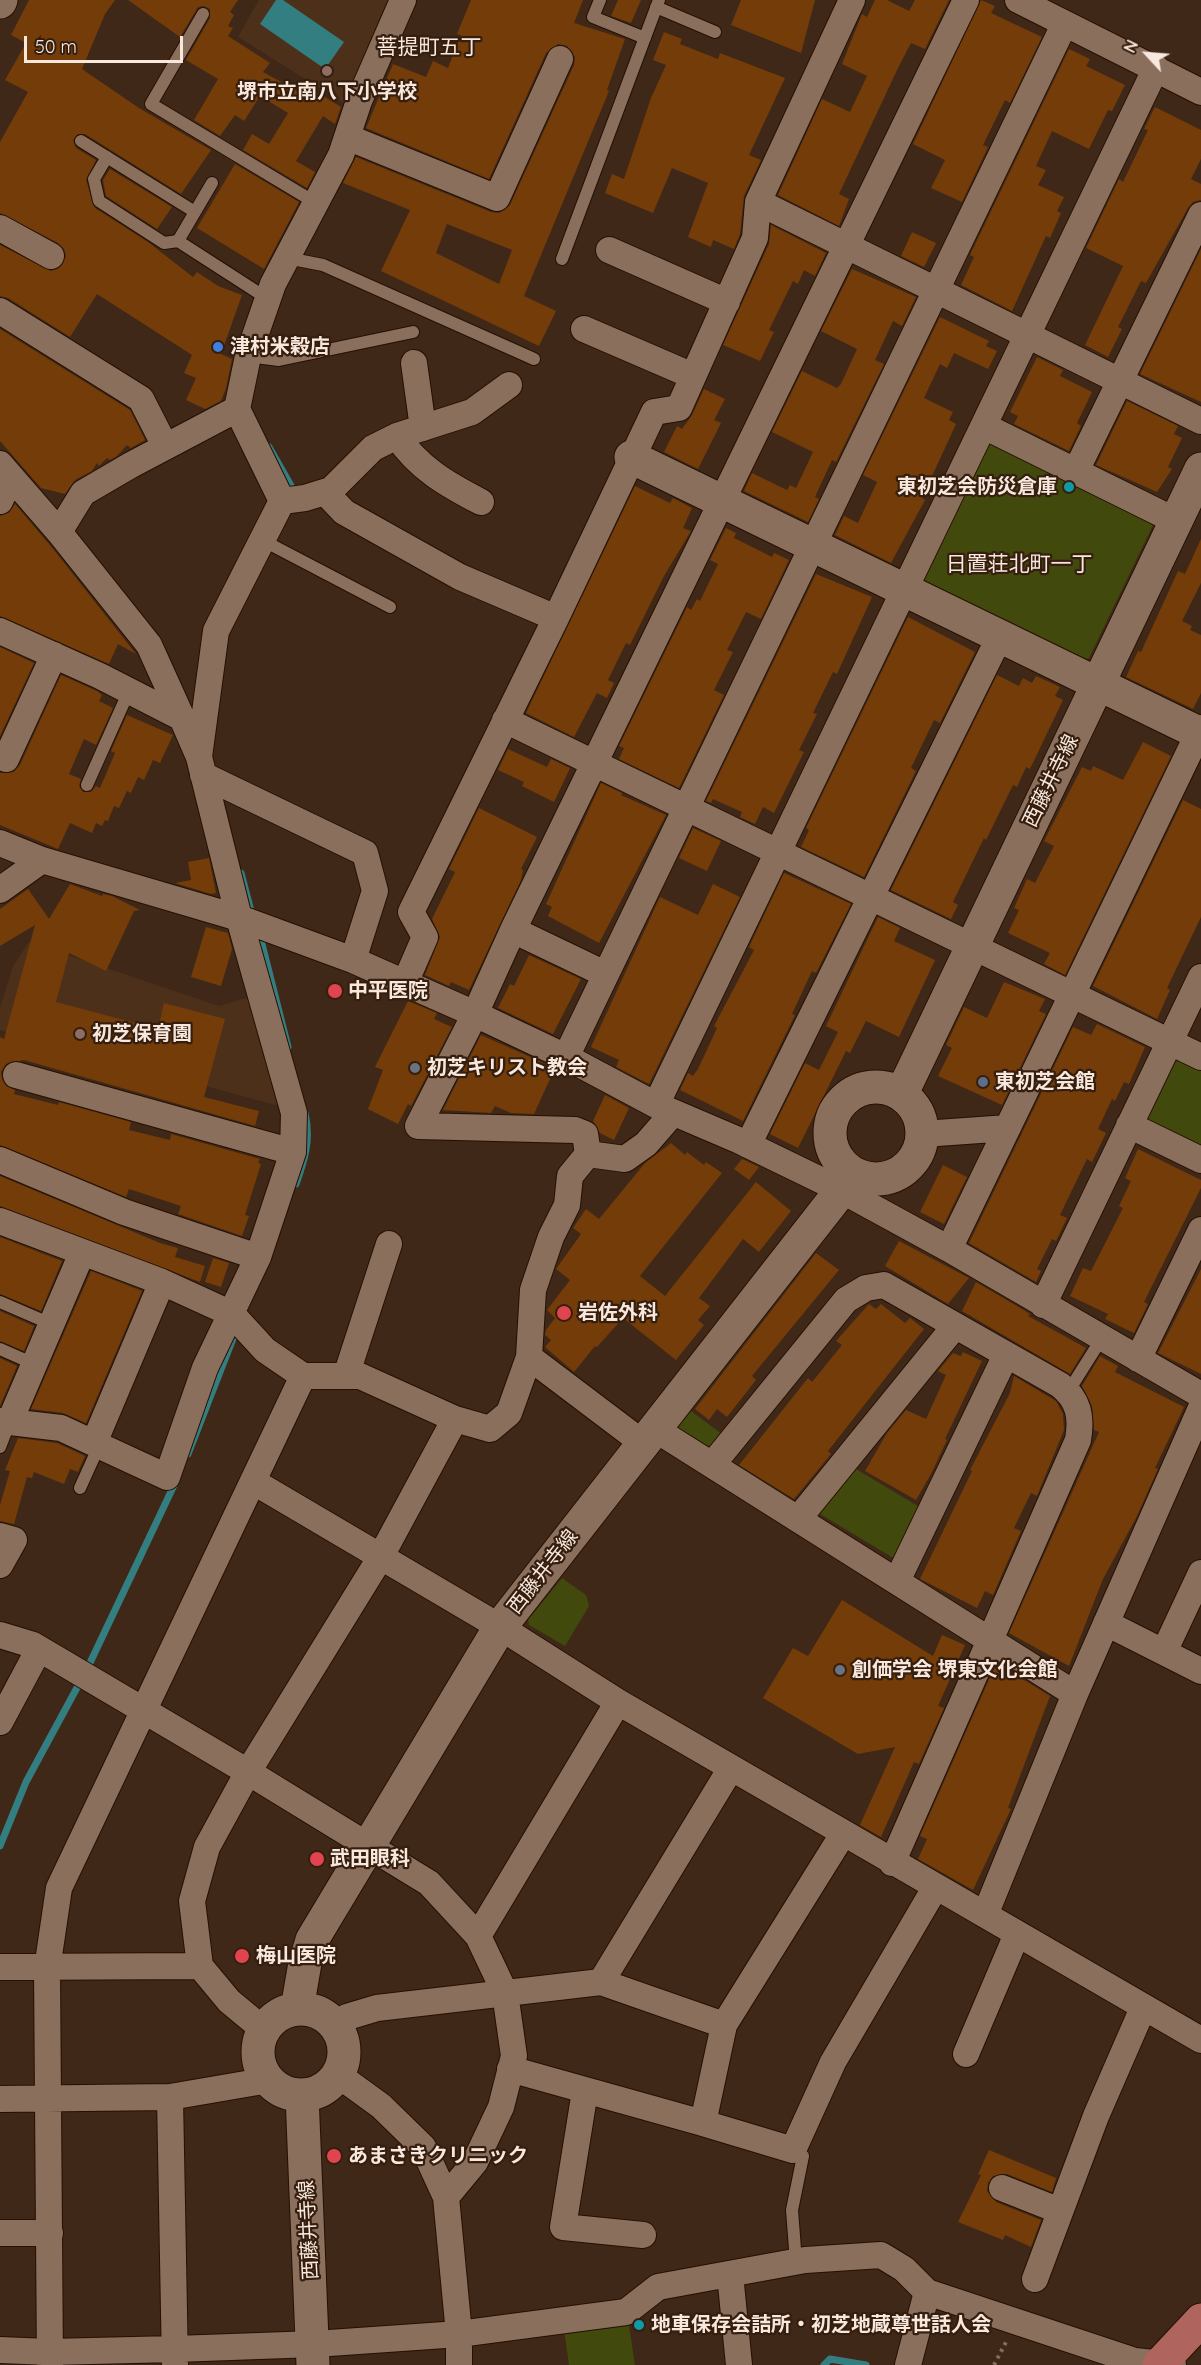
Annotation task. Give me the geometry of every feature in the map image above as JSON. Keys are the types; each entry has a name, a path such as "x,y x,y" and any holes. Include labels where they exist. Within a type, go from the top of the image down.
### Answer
{"main road":[{"path":"631,457 1098,684 1200,731"},
{"name":"西藤井寺線","path":"902,1094 1201,469"},
{"path":"873,1086 888,1088 902,1094 913,1104 921,1118 923,1134 920,1150 912,1164 900,1174 884,1179 847,1182 830,1138 831,1123 836,1109 846,1098 859,1090 873,1086"},
{"name":"西藤井寺線","path":"297,2009 304,1963 312,1940 500,1627 847,1182"},
{"path":"297,2009 321,2014 335,2026 343,2046 343,2060 337,2074 328,2085 316,2092 290,2093 268,2080 258,2056 264,2030 284,2012 297,2009"},
{"name":"西藤井寺線","path":"302,2094 314,2354"},
{"path":"1164,2364 1201,2320"}],"street":[{"path":"282,501 237,409 248,356 268,299 347,137 359,101 403,0"},
{"path":"405,983 425,937 411,912 556,618 654,412 679,408 755,238 758,202 852,0"},
{"path":"0,1221 162,1282 232,1314 265,1350 303,1376 360,1376 456,1419 490,1429 509,1413 529,1357 533,1290 551,1237 567,1205 570,1176 588,1154 585,1134 575,1130 418,1126 475,1014 513,930 597,762 845,245 966,0"},
{"path":"1025,2 1064,25 1201,92"},
{"path":"566,1057 1064,25"},
{"path":"347,137 497,198 560,60"},
{"path":"588,1154 625,1159 646,1144 665,1109 777,852 1029,336 1156,68"},
{"path":"758,202 1201,421"},
{"path":"1076,471 1201,215"},
{"path":"0,228 51,256"},
{"path":"609,250 727,302"},
{"path":"0,311 141,399 165,446"},
{"path":"584,329 693,376"},
{"path":"414,363 423,428"},
{"path":"282,501 330,490 373,448 397,436 472,412 509,385"},
{"path":"59,532 83,493 165,446 237,409"},
{"path":"984,426 1176,521"},
{"path":"397,436 411,457 455,489 481,502"},
{"path":"6,471 59,532 149,645 182,718 201,766 239,918 294,1113 293,1152 258,1257 205,1368 167,1477 61,1428 5,1421 34,1364 82,1253"},
{"path":"0,501 6,471"},
{"path":"325,492 344,512 460,577 556,618"},
{"path":"201,766 216,631 282,501"},
{"path":"0,631 182,718"},
{"path":"748,1145 1000,636"},
{"path":"6,759 54,656"},
{"path":"505,720 597,762 1201,1058"},
{"path":"950,1249 1200,731"},
{"path":"201,766 365,853 375,891 354,960"},
{"path":"0,843 42,860 239,918 354,960 566,1057 665,1109 748,1145 847,1182 950,1249 1043,1305 1201,1395"},
{"path":"0,890 42,860"},
{"path":"513,930 605,974"},
{"path":"1043,1305 1201,976"},
{"path":"16,1075 293,1152"},
{"path":"1130,1125 1201,1160"},
{"path":"923,1134 1008,1128"},
{"path":"0,1160 124,1212 258,1257"},
{"path":"1138,1359 1201,1230"},
{"path":"346,1376 389,1244"},
{"path":"97,1445 162,1282"},
{"path":"712,1465 846,1300 866,1288 884,1285 1068,1392 1080,1415 1078,1440 892,1863"},
{"path":"798,1519 955,1326"},
{"path":"897,1581 1006,1355"},
{"path":"529,1357 649,1436 712,1465 1075,1694"},
{"path":"50,2358 47,1969 59,1888 142,1709 254,1482 303,1376"},
{"path":"985,1915 1075,1694 1201,1408"},
{"path":"264,2030 229,2001 200,1966 192,1901 207,1847 248,1772 380,1558 456,1419"},
{"path":"254,1482 500,1627 618,1702 935,1888 1201,2040"},
{"path":"0,1536 14,1540 0,1565"},
{"path":"1164,1652 1201,1573"},
{"path":"1106,1623 1201,1671"},
{"path":"0,1635 39,1649 248,1772 429,1883 478,1936 505,1993 514,2056 501,2107 475,2162 446,2197"},
{"path":"0,1722 39,1649"},
{"path":"478,1936 618,1702"},
{"path":"601,1982 731,1768"},
{"path":"703,2123 724,2025 843,1834"},
{"path":"510,2069 793,2150 833,2062 935,1888"},
{"path":"966,2054 1017,1934"},
{"path":"0,1968 200,1966"},
{"path":"335,2026 347,2017 377,2008 601,1982 724,2025"},
{"path":"1035,2279 1096,2116 1143,2008"},
{"path":"337,2074 381,2106 423,2147 446,2197 459,2334 459,2365"},
{"path":"0,2099 170,2097 268,2080"},
{"path":"585,2091 562,2227 643,2235"},
{"path":"170,2097 175,2357"},
{"path":"1002,2188 1060,2211"},
{"path":"0,2233 50,2233"},
{"path":"0,2350 50,2358 314,2354 626,2312 658,2287 796,2262 881,2255 904,2269 927,2292 1135,2361 1164,2364"},
{"path":"730,2274 739,2365"},
{"path":"908,2365 927,2292"}],"lane":[{"path":"600,0 594,17 645,38"},
{"path":"562,259 657,4 715,32"},
{"path":"203,14 151,104 316,203"},
{"path":"81,141 195,212"},
{"path":"107,157 94,179 99,201 164,243 178,241 268,299"},
{"path":"178,241 212,183"},
{"path":"287,258 323,265 534,359"},
{"path":"248,356 279,360 413,332"},
{"path":"262,540 390,607"},
{"path":"87,785 129,691"},
{"path":"0,1302 51,1324"},
{"path":"1068,1392 1102,1338"},
{"path":"0,1349 34,1364"},
{"path":"0,1447 5,1421"},
{"path":"80,1488 97,1445"},
{"path":"793,2150 803,2156 792,2210 796,2262"}],"shaded area":[{"name":"堺市立南八下小学校","path":"259,0 392,0 347,105 238,37"},
{"path":"29,942 219,1006 253,996 279,1106 0,1030 0,1008 13,966"}],"green space":[{"path":"986,441 1149,515 1153,525 1089,658 1078,662 924,587 920,577"},
{"path":"1183,1060 1201,1068 1201,1149 1150,1124 1147,1116 1174,1062"},
{"path":"691,1411 722,1434 712,1448 677,1428"},
{"path":"856,1469 921,1508 895,1559 820,1514"},
{"path":"562,1578 586,1595 589,1606 565,1646 529,1625 528,1620"},
{"path":"628,2319 635,2365 569,2365 564,2329"}],"water":[{"path":"276,0 283,0 344,42 325,69 260,24"}],"building":[{"path":"29,0 115,0 105,14 82,69 139,108 211,150 181,194 85,134 78,134 73,140 76,148 96,160 86,180 95,208 148,242 193,277 197,272 218,286 242,295 221,354 232,359 226,388 221,401 205,409 186,400 196,378 184,373 192,355 97,294 70,337 8,298 0,296 0,245 51,271 59,268 66,256 64,249 58,243 0,213 0,142 28,92 5,80 26,43 11,35"},
{"path":"128,0 238,0 230,12 234,15 228,26 233,28 228,36 270,63 263,72 305,95 309,87 341,107 335,124 323,116 296,161 315,172 307,188 243,150 252,134 269,144 288,113 260,96 244,121 235,115 220,136 194,120 218,79 186,60 210,18 210,9 204,6 198,7 180,37"},
{"path":"471,0 583,0 574,23 625,39 607,90 609,91 524,296 556,311 539,346 381,271 410,210 343,183 356,157 491,212 499,213 510,205 574,65 575,57 567,46 558,44 546,53 489,179 366,128 393,64 426,77 433,61 448,68 461,35 457,34","holes":["447,224 512,250 499,284 436,253"]},
{"path":"618,0 641,0 631,23 611,16"},
{"path":"741,0 815,0 801,53 731,25"},
{"path":"875,0 887,0 909,11 915,0 949,0 925,49 911,43 898,68 839,194 849,199 839,226 778,195 822,99 850,112 867,76 842,64 862,14 867,17"},
{"path":"981,0 995,6 991,13 1042,37 1010,103 1005,100 983,145 988,147 962,202 931,188 945,160 913,144"},
{"path":"664,32 682,39 680,44 718,59 720,53 785,78 749,155 761,160 744,196 740,234 734,249 713,240 711,247 688,237 708,183 672,168 653,213 605,193 612,174 624,179 651,98 666,65 653,60"},
{"path":"1069,49 1090,59 1086,66 1125,85 1112,111 1108,110 1089,149 1052,131 1036,166 1046,170 1038,185 1064,197 1057,211 1061,213 1050,238 1046,236 1012,311 961,285 974,257 970,255"},
{"path":"1155,107 1201,130 1201,159 1191,179 1201,184 1201,200 1193,202 1188,208 1146,283 1141,281 1118,327 1122,329 1108,357 1085,345 1123,266 1086,248 1119,179 1123,182 1148,130 1144,129"},
{"path":"235,164 299,202 264,269 197,228"},
{"path":"110,169 172,207 157,229 106,196 103,180"},
{"path":"771,225 826,253 815,276 804,270 798,284 793,281 769,330 774,332 760,361 723,345 769,244"},
{"path":"912,232 936,243 924,267 901,256"},
{"path":"1201,249 1201,402 1140,374"},
{"path":"852,269 916,297 902,326 893,321 875,360 884,364 836,462 832,460 815,497 819,499 808,522 744,491 752,473 787,490 790,485 796,488 813,452 772,432 802,371 837,388 841,384 857,349 821,331"},
{"path":"940,317 989,341 986,346 997,351 988,369 954,353 947,368 940,364 924,398 953,412 949,420 956,424 922,498 925,500 891,563 835,535 844,516 858,523 877,482 863,475"},
{"path":"0,329 130,410 145,440 131,448 127,445 117,456 110,460 107,458 99,466 97,463 92,471 75,480 65,494 41,488 0,441"},
{"path":"1037,357 1063,370 1060,376 1092,392 1077,423 1081,426 1069,451 1014,424 1018,416 1010,412"},
{"path":"704,389 725,399 714,420 721,423 698,469 664,452 677,426 682,429 692,415"},
{"path":"1127,401 1178,426 1174,434 1182,438 1168,467 1172,469 1157,492 1096,465"},
{"path":"635,486 670,503 673,498 692,508 683,528 691,531 664,576 630,645 626,643 608,680 614,683 607,698 597,693 574,737 526,713"},
{"path":"15,504 136,654 118,644 109,664 0,616 0,516 9,513"},
{"path":"726,528 736,533 734,538 772,557 774,553 789,560 761,619 746,612 727,650 733,652 714,690 724,695 679,788 619,759 624,748 619,746 687,607 691,610 697,599 700,601 718,564 710,560"},
{"path":"1201,539 1201,583 1182,621 1192,626 1190,630 1201,635 1201,693 1193,709 1126,677 1138,651 1141,652 1178,571 1185,574"},
{"path":"816,574 872,597 837,674 833,672 813,713 817,714 799,750 804,752 774,813 763,807 755,824 740,817 742,812 713,799 711,803 706,801"},
{"path":"908,617 975,652 940,723 934,720 911,768 916,771 864,877 801,847 809,830 806,828"},
{"path":"0,647 34,663 0,736"},
{"path":"61,675 97,691 102,695 99,701 113,708 96,745 84,739 69,774 81,779 79,786 83,792 91,792 96,786 100,788 115,753 111,751 127,715 173,735 160,763 153,760 144,780 138,777 131,793 127,791 119,808 114,806 108,821 105,820 102,826 96,823 92,833 70,823 58,849 0,825 0,773 14,772 20,765"},
{"path":"997,675 1019,686 1023,678 1032,683 1036,676 1060,687 1055,696 1063,700 1030,769 1026,767 1017,787 1013,785 986,840 984,838 953,902 958,905 951,919 891,890"},
{"path":"1143,742 1171,756 1065,975 1044,964 1050,953 1008,933 1019,910 1014,908 1027,879 1035,883 1054,846 1044,841 1082,767 1091,771 1093,766 1123,780"},
{"path":"508,749 547,767 551,759 570,768 554,802 522,786 524,782 498,770"},
{"path":"601,783 622,793 621,795 666,815 599,943 548,916 552,907 546,904"},
{"path":"1183,800 1201,809 1201,917 1167,988 1170,990 1157,1019 1093,986"},
{"path":"479,808 537,837 521,869 523,870 521,880 469,990 451,982 449,986 425,975 440,937 432,919 455,872 449,869"},
{"path":"693,828 721,841 707,871 679,858"},
{"path":"209,858 216,893 211,894 175,883 191,880 188,862"},
{"path":"784,873 851,904 816,973 812,971 792,1014 795,1015 743,1121 680,1090 688,1073 693,1076 698,1069 717,1028 714,1026 754,950 749,947"},
{"path":"70,884 102,896 103,894 112,896 140,910 134,911 106,971 69,953 56,1002 158,1029 164,1003 225,1019 204,1097 259,1111 255,1126 24,1060 6,1064 1,1072 2,1079 6,1086 15,1090 14,1094 58,1105 59,1102 131,1122 129,1130 170,1140 171,1134 260,1159 258,1163 261,1164 245,1215 249,1216 242,1236 178,1214 181,1206 129,1189 126,1197 0,1145 0,1037 4,1039 35,925 0,946 0,909 28,889 49,919"},
{"path":"713,884 740,897 649,1084 616,1067 619,1060 591,1047 660,897 698,915"},
{"path":"878,917 900,928 894,941 935,960 899,1037 866,1021 850,1053 846,1051 798,1148 770,1134 805,1063 819,1070 838,1032 826,1026"},
{"path":"206,927 228,933 232,949 221,986 191,977"},
{"path":"529,955 581,979 553,1034 498,1008 510,984 514,986"},
{"path":"1004,982 1045,999 1039,1011 1046,1014 1002,1105 938,1076 952,1048 946,1045 964,1007 987,1018"},
{"path":"408,1001 437,1013 434,1019 452,1027 411,1106 408,1104 398,1124 368,1109 383,1070 375,1067"},
{"path":"1097,1024 1145,1047 1129,1084 1124,1082 1115,1101 1112,1099 1098,1129 1106,1133 1092,1162 1087,1159 1060,1215 1067,1218 1056,1241 1052,1239 1037,1269 1041,1271 1036,1282 969,1243 1073,1027 1091,1035"},
{"path":"481,1035 555,1068 534,1114 511,1113 495,1106 491,1113 443,1110"},
{"path":"605,1095 629,1108 614,1140 600,1133 593,1121"},
{"path":"671,1143 685,1155 687,1152 704,1165 706,1162 722,1173 640,1276 665,1296 756,1182 791,1211 759,1252 743,1239 699,1298 710,1306 698,1320 704,1325 676,1360 623,1318 597,1347 595,1346 574,1372 545,1347 551,1340 545,1335 546,1330 555,1318 547,1310 570,1280 556,1269 581,1234 573,1228 586,1209 599,1219 645,1163"},
{"path":"1138,1149 1201,1180 1201,1188 1144,1302 1148,1304 1134,1333 1105,1319 1108,1314 1070,1296 1083,1268 1091,1271 1123,1208 1119,1206 1131,1181 1125,1178"},
{"path":"742,1159 759,1167 749,1180 734,1169"},
{"path":"943,1165 967,1177 944,1224 920,1212"},
{"path":"0,1176 160,1243 178,1248 175,1257 205,1266 200,1282 0,1206"},
{"path":"0,1237 62,1261 41,1311 0,1294"},
{"path":"899,1241 969,1278 948,1304 885,1266"},
{"path":"816,1253 839,1270 752,1376 756,1380 727,1417 717,1409 709,1420 695,1409"},
{"path":"213,1258 229,1263 221,1287 205,1282"},
{"path":"1201,1269 1201,1374 1158,1353"},
{"path":"91,1271 142,1291 86,1423 63,1413 31,1409"},
{"path":"976,1282 1030,1314 1028,1316 1086,1348 1070,1374 962,1311"},
{"path":"869,1304 876,1309 881,1304 905,1323 910,1318 924,1329 828,1451 831,1454 794,1499 739,1465 808,1378 812,1382 842,1345 836,1341"},
{"path":"0,1311 34,1326 24,1351 0,1341"},
{"path":"963,1352 982,1361 931,1474 916,1500 865,1471 887,1433 906,1410 926,1419 946,1375 938,1371 953,1353 961,1356"},
{"path":"1100,1356 1118,1366 1115,1372 1184,1407 1155,1468 1158,1469 1136,1518 1103,1579 1069,1666 1009,1633 1099,1432 1094,1430 1092,1406 1082,1386"},
{"path":"0,1358 17,1366 0,1406"},
{"path":"1014,1376 1056,1401 1063,1414 1064,1430 1037,1496 1031,1493 1014,1528 1021,1531 993,1595 985,1591 977,1608 920,1579 972,1471 970,1470 1010,1393"},
{"path":"18,1438 57,1443 85,1456 78,1472 70,1469 64,1484 34,1472 32,1478 27,1477 14,1524 0,1521 0,1505 10,1471 5,1470"},
{"name":"創価学会 堺東文化会館","path":"842,1600 933,1656 942,1635 965,1645 938,1706 944,1708 919,1764 914,1762 881,1837 860,1825 895,1747 858,1754 763,1698 793,1648 808,1656"},
{"path":"994,1668 1026,1681 1050,1696 1008,1808 1011,1809 973,1890 918,1859 927,1839 920,1836"},
{"path":"989,2150 1056,2178 1052,2192 1007,2174 993,2176 988,2183 987,2191 996,2202 1041,2220 1031,2247 1005,2235 1003,2240 958,2222 981,2175 978,2174"}],"waterway":[{"path":"269,447 294,491"},
{"path":"241,873 252,915"},
{"path":"260,936 288,1047"},
{"path":"296,1184 306,1149 305,1113"},
{"path":"188,1454 234,1336"},
{"path":"89,1665 176,1481"},
{"path":"0,1846 26,1782 79,1684"},
{"path":"824,2365 830,2359 866,2365"}],"place":[{"name":"堺市立南八下小学校","path":"327,71"},
{"name":"津村米穀店","path":"218,347"},
{"name":"東初芝会防災倉庫","path":"1069,487"},
{"name":"中平医院","path":"335,991"},
{"name":"初芝保育園","path":"80,1034"},
{"name":"初芝キリスト教会","path":"415,1068"},
{"name":"東初芝会館","path":"983,1082"},
{"name":"岩佐外科","path":"564,1313"},
{"name":"創価学会 堺東文化会館","path":"840,1670"},
{"name":"武田眼科","path":"317,1859"},
{"name":"梅山医院","path":"242,1956"},
{"name":"あまさきクリニック","path":"334,2156"},
{"name":"地車保存会詰所・初芝地蔵尊世話人会","path":"639,2325"}],"district":[{"name":"菩提町五丁","path":"429,48"},
{"name":"日置荘北町一丁","path":"1019,565"}]}
